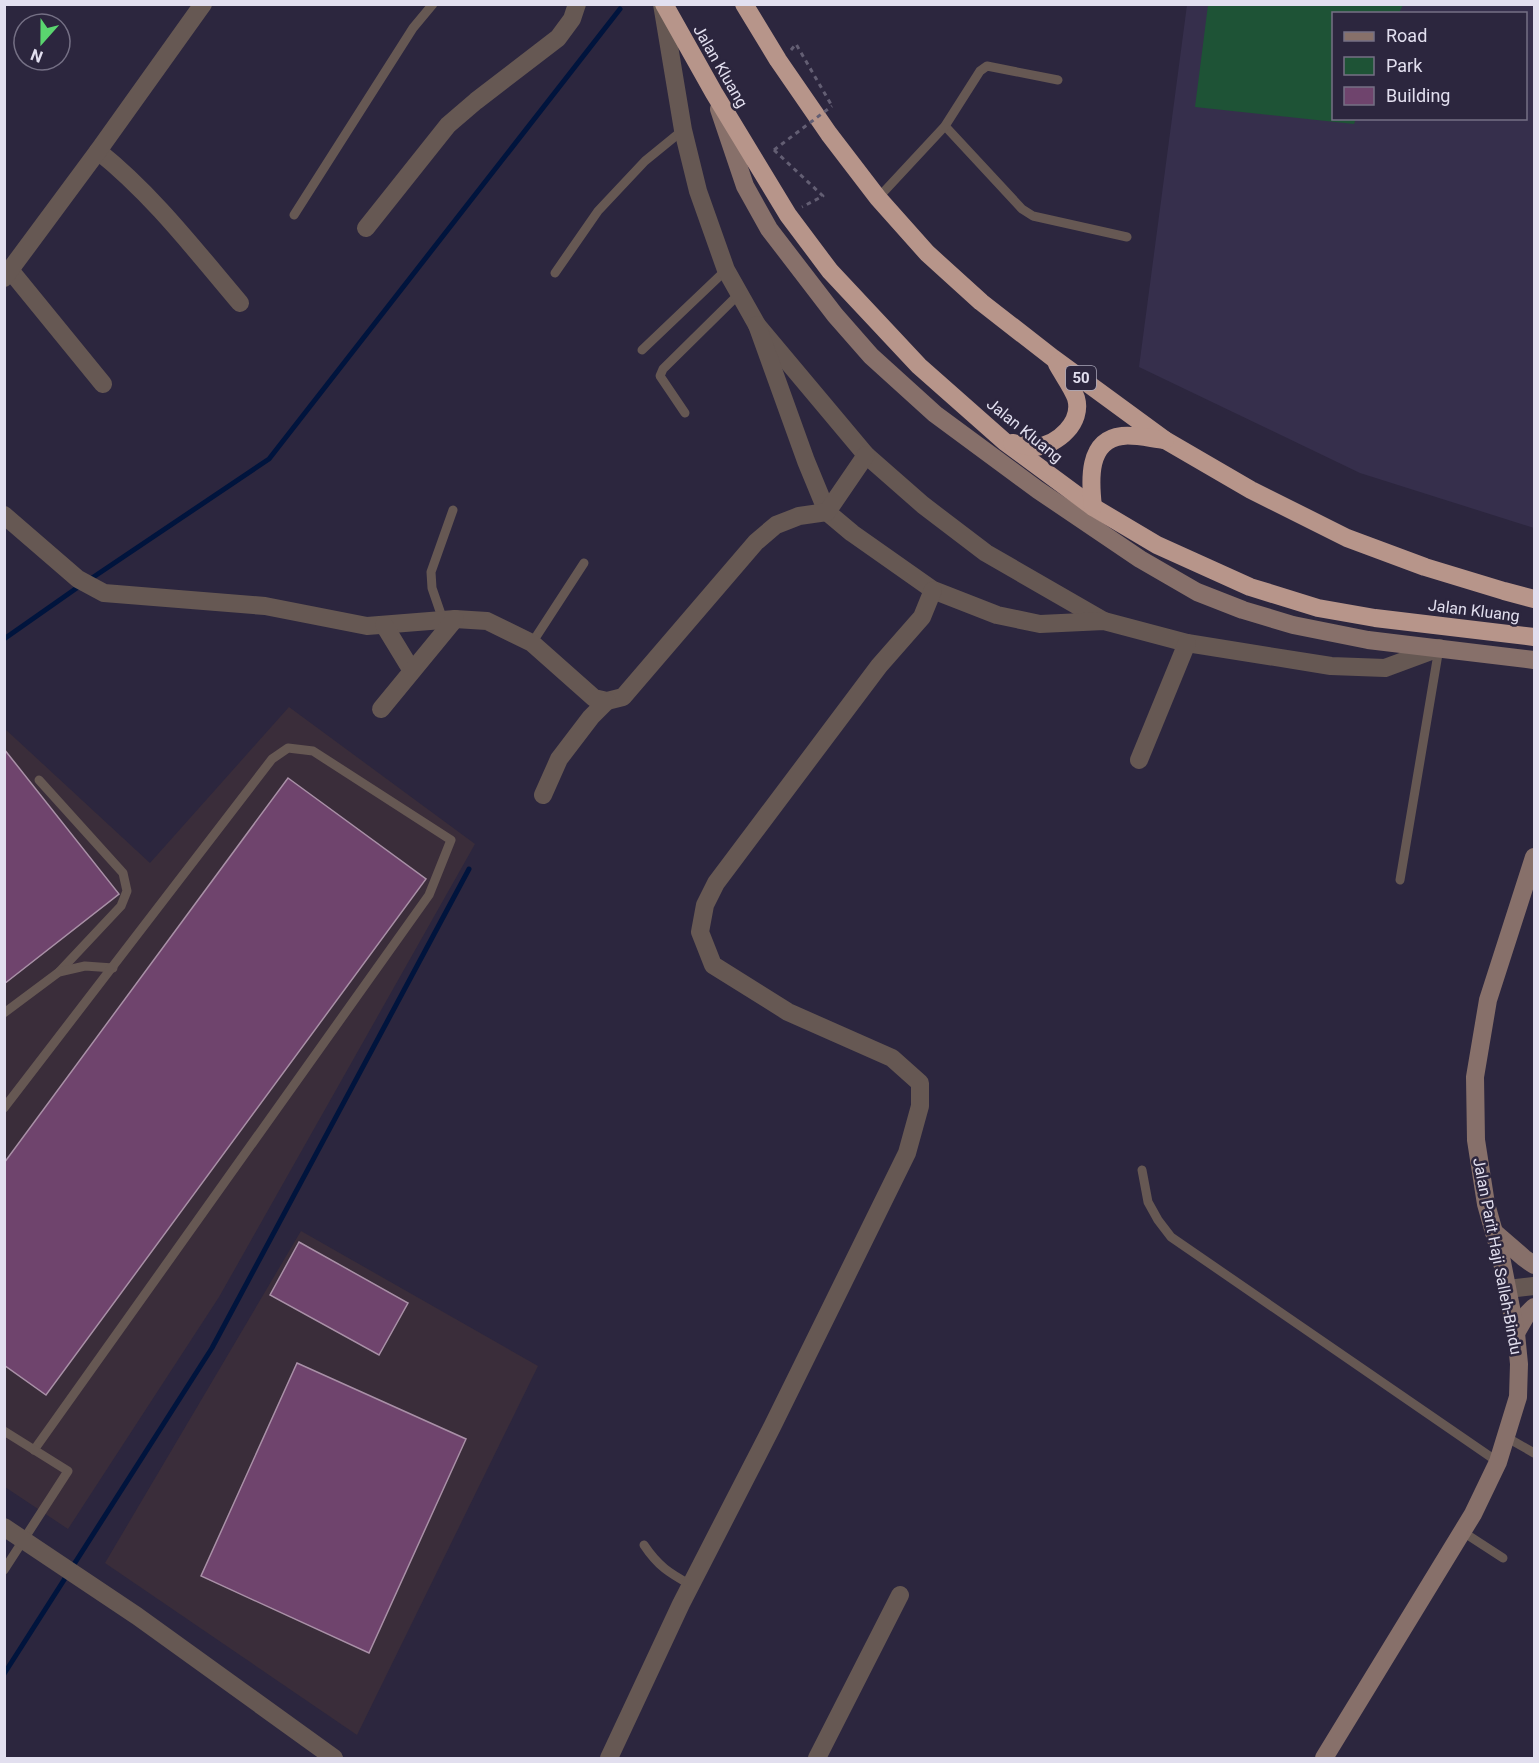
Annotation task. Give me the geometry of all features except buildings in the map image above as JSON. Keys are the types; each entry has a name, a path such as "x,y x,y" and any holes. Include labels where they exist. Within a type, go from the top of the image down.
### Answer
{"highway":[{"name":"Jalan Kluang","path":"663,4 788,215 830,271 919,366 1005,442 1093,507 1158,545 1250,587 1307,604 1375,618 1534,638"},
{"name":"Jalan Kluang","path":"744,4 778,60 829,134 878,198 927,253 981,302 1053,358 1165,440 1251,490 1347,538 1425,567 1534,599"},
{"path":"1005,442 1034,447 1051,443 1067,431 1076,418 1076,399 1053,358"},
{"path":"1093,507 1090,482 1093,460 1104,443 1122,436 1165,440"}],"main road":[{"path":"714,93 745,186 769,229 835,315 871,356 935,414 1038,490 1140,559 1197,592 1243,610 1293,625 1368,640 1534,660"},
{"name":"Jalan Parit Haji Salleh-Bindu","path":"1324,1758 1473,1514 1498,1462 1518,1397 1519,1364 1516,1333 1508,1289 1486,1204 1476,1140 1475,1077 1488,1000 1534,856"},
{"path":"1494,1232 1534,1265"},
{"path":"1516,1333 1534,1307"}],"street":[{"path":"103,384 7,274 98,152 203,4"},
{"path":"366,228 448,125 476,100 558,38 572,19 577,4"},
{"path":"663,4 683,130 698,191 726,270 757,325 866,455 923,506 986,553 1104,621 1187,643 1331,666 1384,668 1439,648"},
{"path":"98,152 123,171 148,195 240,303"},
{"path":"757,325 827,512 852,533 933,590 997,615 1040,624 1104,621"},
{"path":"4,515 85,584 104,594 265,606 367,626 449,619 487,621 532,643 594,698 607,701 623,697 776,525 799,516 827,512 866,455"},
{"path":"609,1758 691,1585 907,1153 920,1106 920,1083 892,1058 788,1012 713,964 700,932 705,905 716,883 879,666 922,617 933,590"},
{"path":"381,709 449,619"},
{"path":"384,625 412,670"},
{"path":"1139,760 1187,643"},
{"path":"543,795 559,759 591,717 607,701"},
{"path":"1508,1289 1534,1286"},
{"path":"4,1527 137,1616 334,1758"},
{"path":"817,1758 900,1595"}],"lane":[{"path":"294,215 413,28 433,4"},
{"path":"878,198 945,126 980,71 987,66 1058,80"},
{"path":"945,126 1022,209 1033,216 1127,237"},
{"path":"555,273 598,211 645,161 683,130"},
{"path":"642,350 726,270"},
{"path":"685,413 660,376 663,369 739,294"},
{"path":"449,619 432,588 431,572 453,510"},
{"path":"532,643 584,563"},
{"path":"1400,880 1439,648"},
{"path":"4,1108 272,759 288,748 313,751 451,840 429,895 34,1450"},
{"path":"4,1013 59,972 121,906 127,891 123,873 39,780"},
{"path":"59,972 85,966 113,968"},
{"path":"1142,1170 1148,1202 1171,1237 1498,1462"},
{"path":"4,1431 68,1471 4,1570"},
{"path":"1506,1437 1534,1453"},
{"path":"1462,1532 1503,1558"},
{"path":"644,1545 653,1559 666,1571 691,1585"}],"path":[{"path":"778,60 796,44 832,106 774,150 823,196 788,215"}],"shaded area":[{"path":"1187,5 1534,5 1534,528 1360,473 1139,367"},
{"path":"289,707 475,844 219,1297 68,1529 5,1487 4,728 150,863"},
{"path":"301,1231 538,1366 357,1735 105,1563"}],"green space":[{"path":"1208,4 1403,5 1400,12 1332,12 1332,120 1356,120 1354,124 1195,107"}],"waterway":[{"path":"89,580 269,459 620,9"},
{"path":"4,639 81,585"},
{"path":"4,1674 212,1348 469,869"}]}
